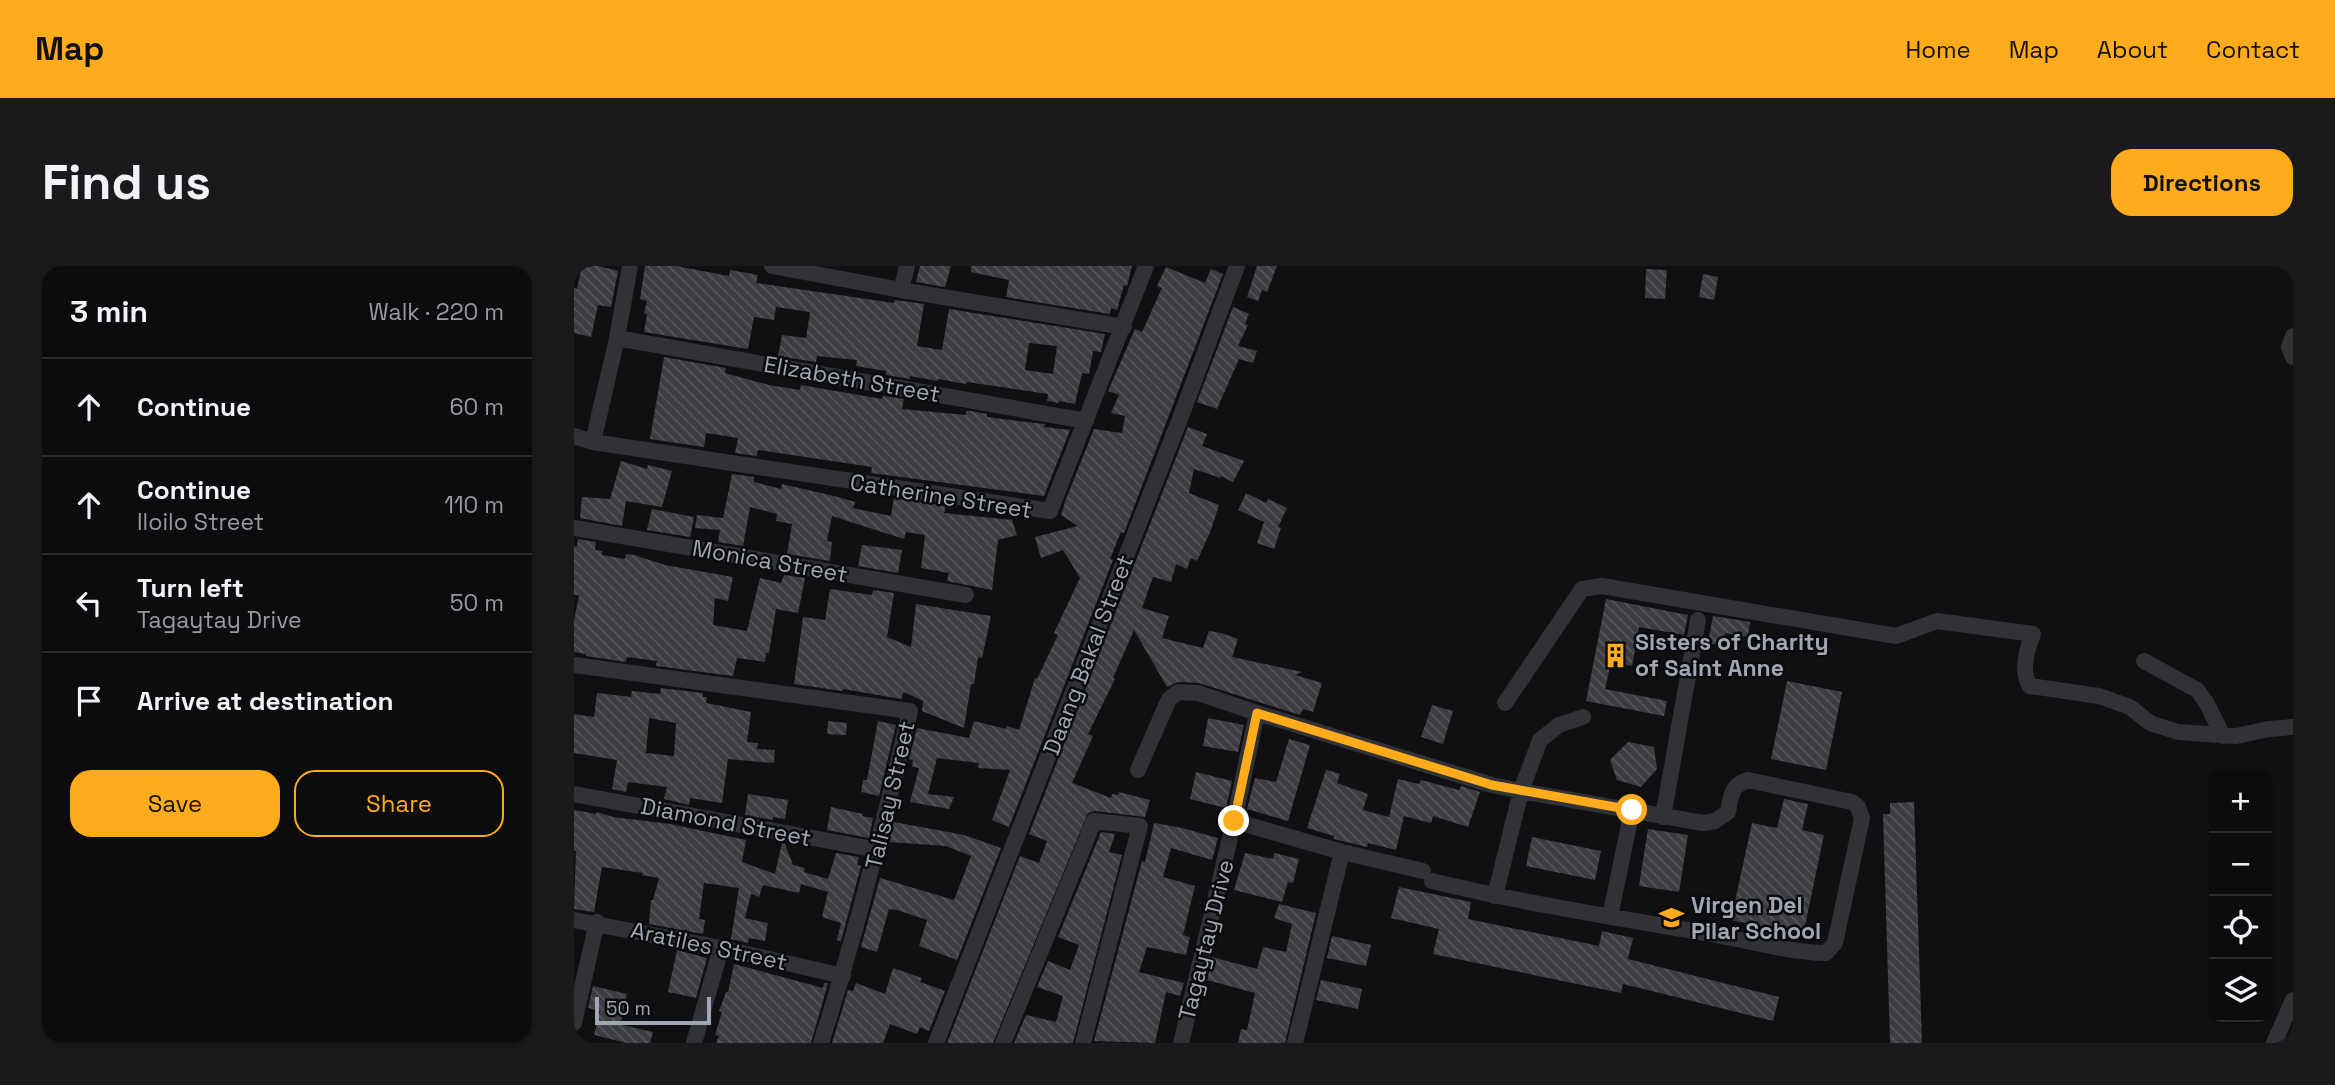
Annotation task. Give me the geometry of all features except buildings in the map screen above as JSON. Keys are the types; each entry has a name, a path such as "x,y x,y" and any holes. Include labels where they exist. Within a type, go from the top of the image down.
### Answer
{"street":[{"path":"593,442 630,266"},
{"path":"772,266 1124,327"},
{"path":"901,290 907,266"},
{"name":"Catherine Street","path":"574,436 593,442 1045,512 1052,508 1146,266"},
{"name":"Daang Bakal Street","path":"936,1043 1168,450 1237,266"},
{"path":"2293,336 2289,347 2293,356"},
{"name":"Elizabeth Street","path":"617,338 1086,421"},
{"name":"Monica Street","path":"574,528 966,594"},
{"path":"1505,704 1582,589 1602,586 1896,636 1937,621 2033,634 2026,656 2027,682 2030,687 2099,696 2130,707 2150,723 2178,732 2236,736 2293,727"},
{"path":"1663,817 1698,620"},
{"path":"2144,661 2197,690 2206,702 2222,736"},
{"name":"Talisay Street","path":"574,665 911,711 878,850 821,1043"},
{"path":"1138,770 1169,699 1178,692 1198,693 1492,785 1521,791 1694,822 1715,821 1728,812 1731,791 1738,783 1748,780 1852,802 1858,807 1862,818 1835,943 1826,953 1796,951 1737,938 1495,896 1234,821"},
{"name":"Tagaytay Drive","path":"1181,1043 1257,713"},
{"path":"1495,896 1521,791 1540,740 1559,725 1583,717"},
{"name":"Diamond Street","path":"574,794 878,850"},
{"path":"1610,917 1632,810"},
{"path":"1003,1043 1094,821 1140,827 1083,1043"},
{"path":"1294,1043 1342,852"},
{"name":"Aratiles Street","path":"574,920 597,922 842,976"},
{"path":"574,1023 597,922"},
{"path":"695,1043 721,948"},
{"path":"2274,1043 2293,1000"}],"place":[{"name":"Sisters of Charity of Saint Anne","path":"1615,655"},
{"name":"Virgen Del Pilar School","path":"1671,918"}],"route":[{"path":"1234,821 1257,713 1492,785 1632,810"}]}
